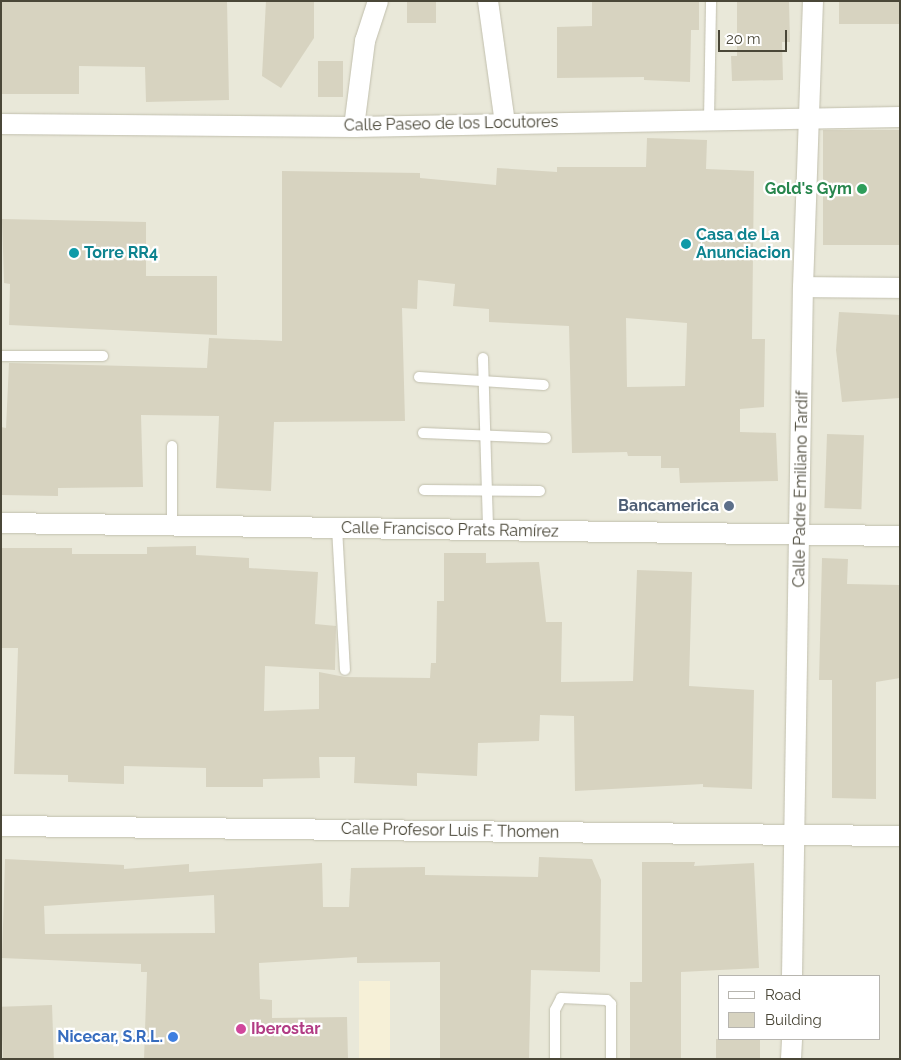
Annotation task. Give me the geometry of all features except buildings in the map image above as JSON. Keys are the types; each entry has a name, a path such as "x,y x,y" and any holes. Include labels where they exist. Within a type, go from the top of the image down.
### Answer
{"street":[{"path":"354,127 365,41 378,1"},
{"path":"488,1 505,124"},
{"name":"Calle Padre Emiliano Tardif","path":"792,975 803,287 813,1"},
{"name":"Calle Paseo de los Locutores","path":"1,124 354,127 808,116 900,117"},
{"path":"803,287 900,288"},
{"name":"Calle Francisco Prats Ramírez","path":"1,523 900,536"},
{"name":"Calle Profesor Luis F. Thomen","path":"1,826 900,836"},
{"path":"791,1059 792,1040"}],"lane":[{"path":"709,119 711,1"},
{"path":"1,356 103,356"},
{"path":"483,358 488,530"},
{"path":"419,376 484,383 544,385"},
{"path":"423,432 485,433 546,438"},
{"path":"172,446 172,526"},
{"path":"424,490 487,494 540,492"},
{"path":"337,528 345,670"},
{"path":"555,1059 554,1010 561,998 607,1000 611,1004 611,1059"}],"shaded area":[{"path":"1,1 900,1 900,1059 1,1059"},
{"path":"359,981 390,981 390,1059 359,1059"}],"place":[{"name":"Gold's Gym","path":"862,189"},
{"name":"Casa de La Anunciacion","path":"686,244"},
{"name":"Torre RR4","path":"74,253"},
{"name":"Bancamerica","path":"729,506"},
{"name":"Iberostar","path":"241,1029"},
{"name":"Nicecar, S.R.L.","path":"173,1037"}]}
